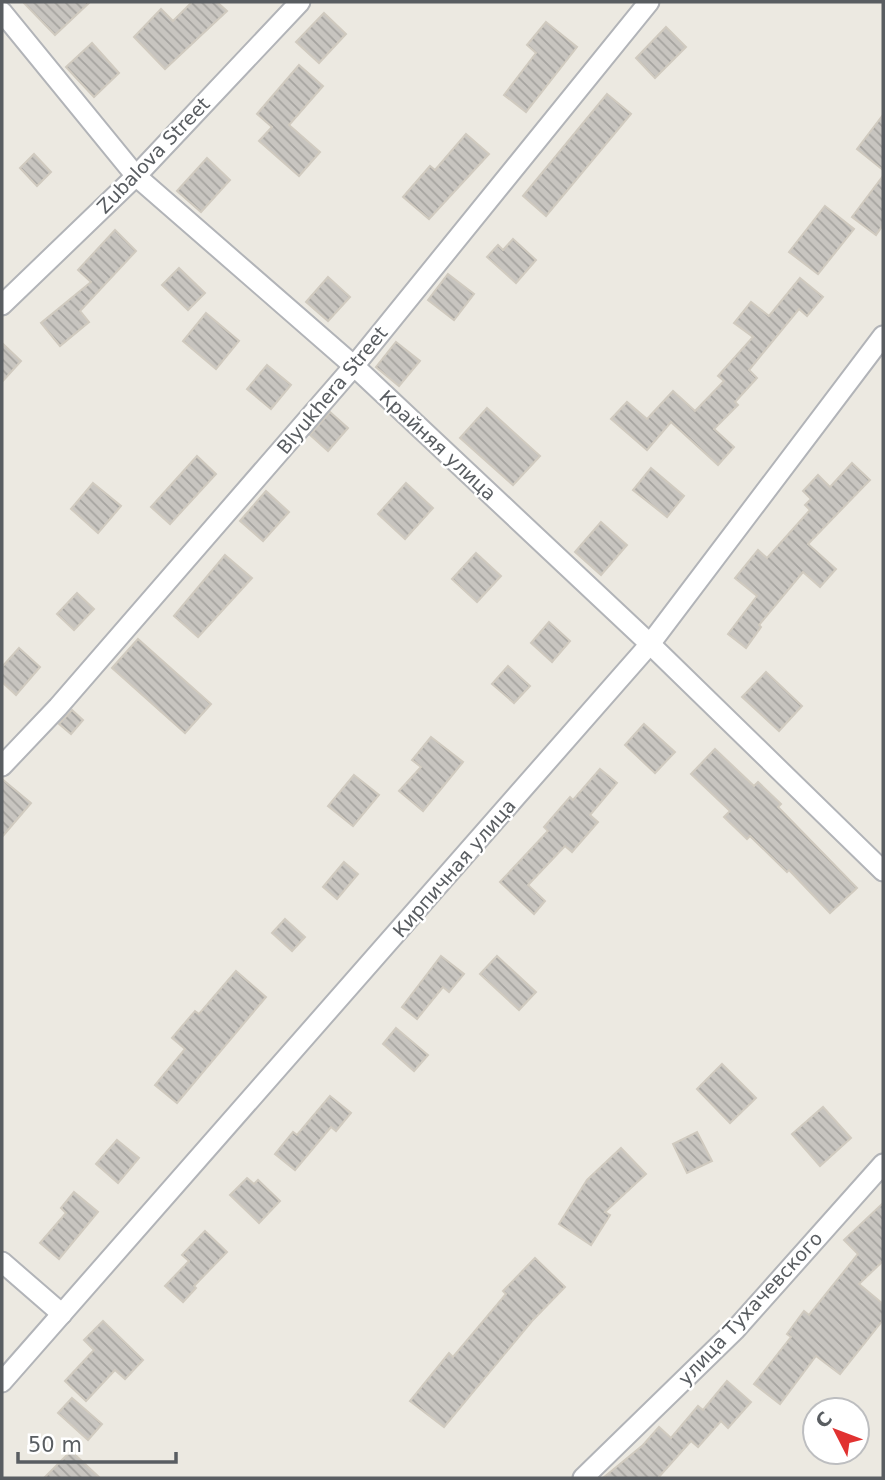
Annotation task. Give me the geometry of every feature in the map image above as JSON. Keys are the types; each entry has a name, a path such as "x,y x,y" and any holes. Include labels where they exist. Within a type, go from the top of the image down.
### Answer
{"street":[{"name":"Zubalova Street","path":"2,305 136,176 300,2"},
{"name":"Blyukhera Street","path":"2,766 58,707 354,366 649,2"},
{"name":"Крайняя улица","path":"2,12 136,176 354,366 650,645 883,871"},
{"name":"Кирпичная улица","path":"2,1382 650,645 883,336"},
{"name":"улица Тухачевского","path":"583,1478 735,1330 883,1164"},
{"path":"2,1262 62,1314"}],"building":[{"path":"23,2 90,2 55,35"},
{"path":"192,2 217,2 227,11 165,69 134,37 161,9 173,21"},
{"path":"324,13 346,34 319,63 296,42"},
{"path":"546,22 577,47 526,112 504,95 536,53 527,45"},
{"path":"666,27 686,47 655,78 636,58"},
{"path":"92,43 119,73 94,97 66,67"},
{"path":"299,65 323,86 289,125 320,152 299,176 259,141 272,127 257,114"},
{"path":"607,94 631,114 546,216 523,196"},
{"path":"883,115 883,170 857,149"},
{"path":"466,134 489,154 429,219 403,197 430,166 435,170"},
{"path":"34,154 51,172 37,186 20,168"},
{"path":"207,158 230,180 201,212 177,191"},
{"path":"883,176 883,225 876,235 852,217"},
{"path":"825,206 854,229 818,274 789,252"},
{"path":"115,230 136,251 80,311 89,322 60,346 41,323 91,282 78,270"},
{"path":"513,239 536,260 516,283 487,257 498,245 503,250"},
{"path":"179,268 205,293 188,310 162,285"},
{"path":"448,274 474,294 454,320 428,300"},
{"path":"328,277 350,297 328,321 306,302"},
{"path":"800,278 823,297 807,316 799,309 749,370 757,378 735,402 738,405 714,429 734,447 718,465 671,422 647,450 611,419 627,402 647,419 673,391 695,411 724,381 718,376 753,337 734,323 751,302 769,316"},
{"path":"206,313 239,341 216,369 183,341"},
{"path":"396,342 420,361 399,386 376,367"},
{"path":"2,343 21,361 2,382"},
{"path":"267,365 291,385 271,409 247,389"},
{"path":"487,408 540,456 513,485 460,438"},
{"path":"330,412 348,428 328,451 310,435"},
{"path":"197,456 216,474 170,524 151,507"},
{"path":"852,463 870,480 808,544 836,569 820,587 803,572 759,625 761,627 746,648 728,634 757,596 735,578 758,550 767,558 810,510 805,505 811,499 803,491 818,475 830,487"},
{"path":"651,468 684,496 667,517 633,490"},
{"path":"93,483 121,506 98,533 71,509"},
{"path":"406,483 433,508 405,539 378,514"},
{"path":"266,491 289,512 263,541 240,521"},
{"path":"601,522 627,545 601,575 575,552"},
{"path":"476,553 501,576 477,602 452,579"},
{"path":"225,555 252,578 198,637 174,616"},
{"path":"77,593 94,609 74,630 57,614"},
{"path":"549,622 570,641 552,662 531,643"},
{"path":"138,639 211,704 185,733 112,668"},
{"path":"19,648 40,667 16,695 2,682 2,667"},
{"path":"508,666 530,686 514,703 492,684"},
{"path":"766,672 802,706 779,731 742,697"},
{"path":"72,710 83,720 71,734 59,724"},
{"path":"644,724 675,752 655,773 625,745"},
{"path":"431,737 463,762 423,811 399,791 421,767 412,760"},
{"path":"715,749 754,786 758,782 781,804 778,807 857,888 830,913 789,870 787,872 750,836 747,839 724,817 730,811 691,774"},
{"path":"600,769 617,783 590,815 598,822 572,852 565,846 528,885 545,901 534,914 500,882 548,831 544,827 570,797 573,800"},
{"path":"354,775 379,795 353,826 328,806"},
{"path":"2,779 31,803 2,837"},
{"path":"344,862 358,874 337,899 323,887"},
{"path":"285,919 305,937 292,951 272,933"},
{"path":"441,956 464,974 449,992 443,987 417,1019 402,1007"},
{"path":"497,956 536,992 519,1010 480,974"},
{"path":"236,971 266,997 177,1103 155,1085 185,1049 172,1038 195,1011 199,1014"},
{"path":"396,1028 428,1055 414,1071 383,1044"},
{"path":"722,1064 756,1098 730,1123 697,1089"},
{"path":"330,1096 351,1113 336,1131 331,1127 295,1170 275,1154 293,1132 297,1135"},
{"path":"823,1107 851,1138 820,1166 792,1134"},
{"path":"697,1132 712,1161 687,1173 673,1144"},
{"path":"117,1140 139,1158 118,1183 96,1164"},
{"path":"621,1148 646,1174 605,1212 610,1215 591,1245 559,1224 587,1180"},
{"path":"247,1178 254,1184 258,1180 280,1201 259,1223 230,1195"},
{"path":"74,1192 98,1212 59,1259 40,1243 66,1213 61,1208"},
{"path":"883,1203 883,1261 859,1284 883,1304 883,1320 840,1374 816,1356 780,1404 754,1384 791,1337 787,1334 804,1311 809,1315 858,1254 844,1240"},
{"path":"205,1231 227,1252 194,1286 196,1288 183,1302 165,1286 189,1261 182,1255"},
{"path":"535,1258 565,1287 532,1321 444,1427 410,1401 449,1353 453,1357 506,1294 503,1291"},
{"path":"103,1321 143,1360 125,1379 115,1370 86,1401 65,1381 94,1350 84,1340"},
{"path":"727,1381 751,1402 728,1428 721,1421 698,1447 691,1441 658,1478 603,1478 643,1445 659,1427 671,1438 698,1406 703,1410"},
{"path":"72,1398 102,1424 88,1440 58,1413"},
{"path":"71,1451 100,1478 44,1478"}]}
